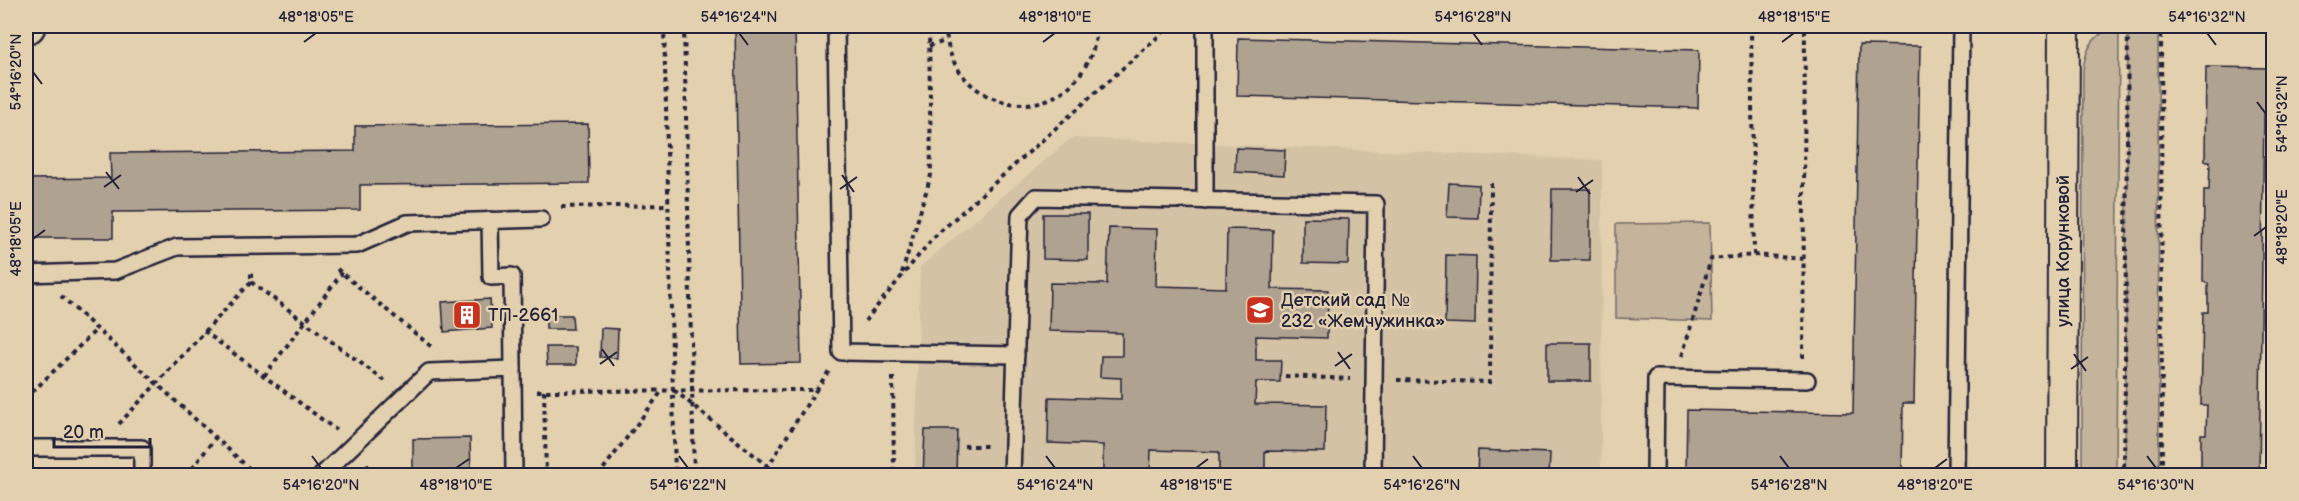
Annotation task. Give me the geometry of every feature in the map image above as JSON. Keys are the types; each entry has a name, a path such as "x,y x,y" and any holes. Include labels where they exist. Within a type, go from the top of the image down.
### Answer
{"street":[{"name":"улица Корунковой","path":"2062,476 2064,26"}],"lane":[{"path":"836,26 841,352 1016,355"},
{"path":"1205,26 1205,201"},
{"path":"1956,476 1961,26"},
{"path":"1011,476 1020,215 1036,197 1376,204 1373,476"},
{"path":"31,273 115,271 177,247 357,245 407,223 541,219"},
{"path":"490,220 491,277 512,276 514,476"},
{"path":"321,476 429,372 513,369"},
{"path":"1655,476 1656,378 1805,379"},
{"path":"26,448 142,448 142,476"}],"path":[{"path":"664,26 675,476"},
{"path":"684,26 694,476"},
{"path":"901,277 931,175 929,26"},
{"path":"946,26 946,41 954,65 970,85 990,98 1015,104 1040,102 1062,92 1081,75 1093,53 1096,26"},
{"path":"1751,26 1754,255"},
{"path":"1805,26 1805,379"},
{"path":"2124,476 2128,26"},
{"path":"2161,26 2162,476"},
{"path":"930,46 946,41"},
{"path":"1285,376 1490,382 1491,183"},
{"path":"96,448 251,282 252,245"},
{"path":"308,245 460,371"},
{"path":"1676,378 1711,259 1754,255 1804,259"},
{"path":"31,273 253,472"},
{"path":"264,376 342,273"},
{"path":"251,282 404,395"},
{"path":"26,398 96,330"},
{"path":"204,331 354,443"},
{"path":"892,353 894,476"},
{"path":"598,476 663,390"},
{"path":"673,390 780,476"},
{"path":"762,476 816,390"},
{"path":"544,391 546,476"},
{"path":"187,476 215,438"}],"shaded area":[{"path":"2109,29 2119,29 2116,475 2082,475 2083,69 2090,45"},
{"path":"2128,29 2158,29 2159,475 2125,475"},
{"name":"Детский сад № 232 «Жемчужинка»","path":"1071,138 1602,160 1601,475 915,476 920,267"},
{"path":"1710,223 1712,321 1616,318 1616,224"}],"building":[{"path":"735,26 795,26 801,363 741,364"},
{"path":"1238,38 1699,50 1698,108 1237,96"},
{"path":"1859,45 1920,46 1914,403 1903,403 1902,474 1686,471 1687,410 1853,413"},
{"path":"2206,67 2274,68 2274,115 2264,114 2259,476 2201,476 2201,434 2206,434 2207,405 2201,405 2203,312 2208,312 2208,283 2203,282 2204,190 2209,190 2210,161 2205,161"},
{"path":"588,124 589,183 360,185 360,210 113,212 113,238 26,238 26,179 111,178 110,153 355,151 355,126"},
{"path":"1236,148 1285,150 1284,175 1235,172"},
{"path":"1449,183 1479,185 1478,218 1447,217"},
{"path":"1552,189 1590,189 1590,260 1551,260"},
{"path":"1043,214 1088,214 1088,260 1043,259"},
{"path":"1303,218 1349,219 1348,264 1303,263"},
{"path":"1109,228 1157,229 1156,286 1226,288 1227,229 1273,230 1272,289 1328,290 1327,338 1256,336 1256,360 1281,360 1280,382 1256,382 1255,404 1326,405 1325,452 1265,451 1265,476 1219,476 1219,452 1151,450 1150,476 1103,476 1103,445 1048,443 1049,397 1121,399 1121,378 1100,377 1101,356 1122,356 1122,333 1049,331 1050,283 1107,284"},
{"path":"1446,255 1476,256 1475,324 1445,323"},
{"name":"ТП-2661","path":"490,299 492,328 444,332 442,302"},
{"path":"546,315 572,315 573,329 546,329"},
{"path":"601,328 618,329 617,358 600,357"},
{"path":"1547,343 1591,343 1591,381 1547,381"},
{"path":"546,347 576,347 576,365 547,365"},
{"path":"925,430 957,430 956,476 923,476"},
{"path":"470,438 471,476 413,476 413,439"},
{"path":"1478,450 1550,453 1549,476 1477,476"},
{"path":"1038,472 1083,473 1083,476 1038,476"}],"place":[{"name":"Детский сад № 232 «Жемчужинка»","path":"1260,310"},
{"name":"ТП-2661","path":"467,315"}]}
